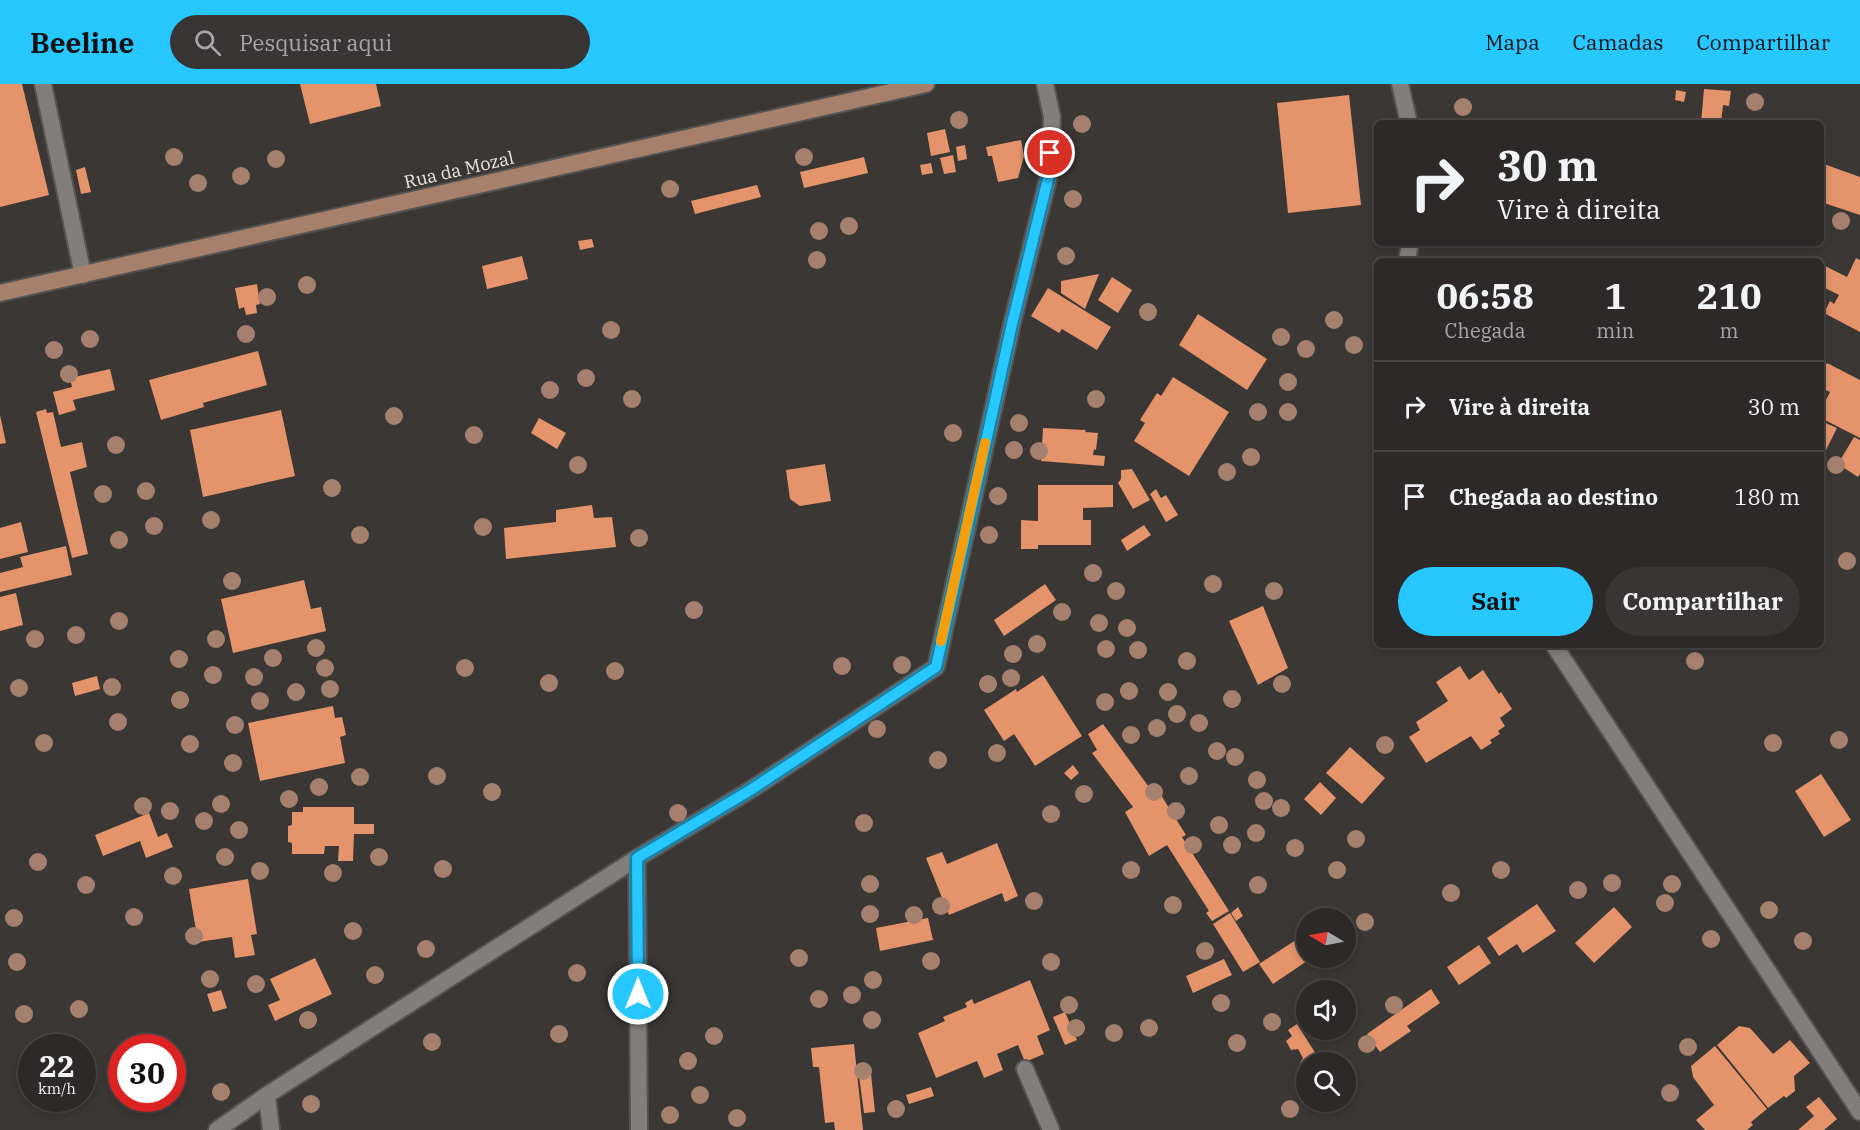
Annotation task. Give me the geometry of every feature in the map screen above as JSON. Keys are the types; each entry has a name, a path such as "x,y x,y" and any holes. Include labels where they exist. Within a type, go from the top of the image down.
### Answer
{"main road":[{"name":"Rua da Mozal","path":"0,293 926,84"}],"street":[{"path":"43,84 83,274"},
{"path":"217,1130 267,1095 637,858 752,789 936,667 1012,324 1050,171 1052,117 1045,84"},
{"path":"1400,84 1407,120"},
{"path":"1556,648 1860,1112"},
{"path":"637,858 639,1130"},
{"path":"1025,1069 1051,1130"},
{"path":"267,1095 271,1130"}],"building":[{"path":"0,84 22,84 49,195 0,207"},
{"path":"300,84 376,84 381,106 310,124"},
{"path":"1704,89 1731,91 1729,106 1723,105 1721,120 1701,120"},
{"path":"1676,90 1686,92 1684,102 1675,100"},
{"path":"1349,95 1361,205 1288,213 1277,103"},
{"path":"945,129 950,152 931,156 927,133"},
{"path":"1021,140 1024,156 1018,178 998,182 992,156 988,156 986,147"},
{"path":"965,145 967,159 958,161 956,147"},
{"path":"953,155 956,172 944,174 940,158"},
{"path":"864,157 868,173 804,188 800,172"},
{"path":"931,163 933,173 922,175 920,165"},
{"path":"1824,164 1860,177 1860,215 1824,203"},
{"path":"85,167 91,192 81,194 76,170"},
{"path":"757,185 761,197 695,214 691,201"},
{"path":"592,239 594,247 580,250 578,241"},
{"path":"522,256 528,279 487,289 482,266"},
{"path":"1856,258 1860,260 1860,332 1824,313 1830,301 1834,304 1839,295 1824,288 1825,266 1847,277"},
{"path":"1099,274 1085,309 1061,293 1061,281"},
{"path":"1112,277 1132,290 1118,313 1098,300"},
{"path":"257,284 260,304 256,305 257,313 246,315 244,307 239,309 235,288"},
{"path":"1048,288 1111,327 1097,350 1062,329 1059,333 1031,316"},
{"path":"1198,314 1267,359 1247,390 1179,345"},
{"path":"258,351 267,385 203,403 204,407 161,420 149,380"},
{"path":"1827,363 1860,380 1860,438 1824,420 1824,404 1830,392 1824,389 1824,369"},
{"path":"110,369 115,390 73,400 76,410 59,415 53,392 72,387 70,378"},
{"path":"1173,377 1229,412 1189,476 1134,441 1145,423 1140,420 1157,393 1161,396"},
{"path":"46,409 47,413 53,412 61,447 82,442 87,467 70,472 88,554 72,558 36,412"},
{"path":"281,410 295,476 203,497 190,430"},
{"path":"0,415 6,443 0,444"},
{"path":"539,418 566,433 557,449 531,433"},
{"path":"1824,422 1837,428 1824,454"},
{"path":"1043,428 1086,430 1085,432 1098,433 1096,450 1094,449 1093,455 1105,456 1104,466 1041,461"},
{"path":"1854,437 1860,440 1860,474 1858,477 1838,464"},
{"path":"825,464 831,501 800,506 790,499 786,470"},
{"path":"1132,469 1150,500 1133,509 1118,483 1121,479 1121,470"},
{"path":"1038,485 1113,485 1113,507 1083,508 1083,520 1091,520 1091,545 1038,545 1038,549 1021,549 1021,520 1038,521"},
{"path":"1156,489 1161,498 1166,495 1178,515 1166,522 1150,494"},
{"path":"592,505 594,518 612,517 616,547 506,559 504,528 556,522 556,510"},
{"path":"21,522 28,552 0,559 0,528"},
{"path":"1144,525 1151,535 1127,551 1121,540"},
{"path":"66,546 72,575 0,592 0,573 23,567 20,557"},
{"path":"304,580 311,609 321,607 326,631 233,653 221,599"},
{"path":"1045,584 1056,600 1004,636 994,620"},
{"path":"16,593 23,625 0,631 0,597"},
{"path":"1263,606 1288,668 1258,685 1229,621"},
{"path":"1460,666 1469,680 1483,670 1512,709 1500,718 1505,726 1498,731 1500,734 1490,740 1492,743 1481,750 1471,736 1426,763 1409,737 1420,730 1416,722 1448,701 1436,682"},
{"path":"1043,675 1082,736 1035,766 1014,734 1004,741 984,710"},
{"path":"97,676 100,689 75,696 72,683"},
{"path":"333,706 335,718 342,717 346,735 340,737 345,763 260,781 248,723"},
{"path":"1103,724 1154,794 1159,792 1186,835 1182,837 1229,911 1212,921 1206,913 1209,911 1167,845 1149,856 1125,812 1133,807 1092,753 1097,750 1088,734"},
{"path":"1350,747 1385,778 1362,804 1326,773"},
{"path":"1073,765 1079,773 1071,780 1064,773"},
{"path":"1821,774 1851,820 1824,837 1795,791"},
{"path":"1320,782 1336,798 1321,815 1304,799"},
{"path":"303,807 354,807 354,824 374,824 374,834 354,834 353,861 338,861 339,846 325,846 324,854 292,854 292,843 288,842 288,826 292,825 292,812 303,812"},
{"path":"149,813 158,837 167,833 173,847 146,858 140,841 103,856 95,835"},
{"path":"997,843 1018,896 1005,902 1002,893 949,915 926,858 942,852 947,864"},
{"path":"248,879 257,934 251,935 255,955 235,958 232,937 198,942 189,889"},
{"path":"1537,904 1556,931 1523,953 1517,944 1499,956 1487,938"},
{"path":"1238,907 1243,916 1236,921 1231,913"},
{"path":"1614,907 1632,927 1594,963 1575,943"},
{"path":"1230,913 1260,962 1243,972 1213,924"},
{"path":"928,918 933,940 880,951 876,928"},
{"path":"1296,940 1297,968 1273,984 1259,964"},
{"path":"1479,945 1491,963 1459,985 1447,967"},
{"path":"315,958 332,994 275,1021 268,1005 280,1000 270,979"},
{"path":"1224,959 1232,975 1193,993 1186,976"},
{"path":"1030,980 1050,1030 1037,1036 1044,1054 1025,1062 1018,1045 997,1054 1003,1070 984,1078 977,1061 936,1078 918,1033 945,1021 943,1017 967,1007 965,1003 972,999 974,1004"},
{"path":"1431,989 1440,1003 1407,1026 1411,1031 1380,1052 1367,1034"},
{"path":"221,990 227,1008 213,1012 207,994"},
{"path":"1065,1012 1077,1040 1065,1045 1053,1017"},
{"path":"1296,1025 1296,1040 1307,1040 1315,1052 1291,1050 1286,1041 1292,1036 1288,1030"},
{"path":"1739,1026 1750,1028 1773,1054 1790,1040 1810,1063 1794,1076 1795,1091 1768,1108 1717,1045"},
{"path":"854,1044 863,1130 835,1130 834,1122 825,1123 819,1067 813,1067 811,1048"},
{"path":"1715,1046 1767,1109 1751,1122 1753,1125 1747,1130 1705,1130 1696,1120 1714,1105 1693,1077 1691,1066"},
{"path":"871,1074 875,1112 864,1113 859,1076"},
{"path":"931,1087 934,1096 909,1104 906,1095"},
{"path":"1819,1097 1837,1119 1824,1130 1798,1130 1814,1116 1806,1107"}],"slow traffic":[{"path":"941,641 985,443"}],"route":[{"path":"638,994 637,858 752,789 936,667 1012,324 1050,171 1050,153"}]}
